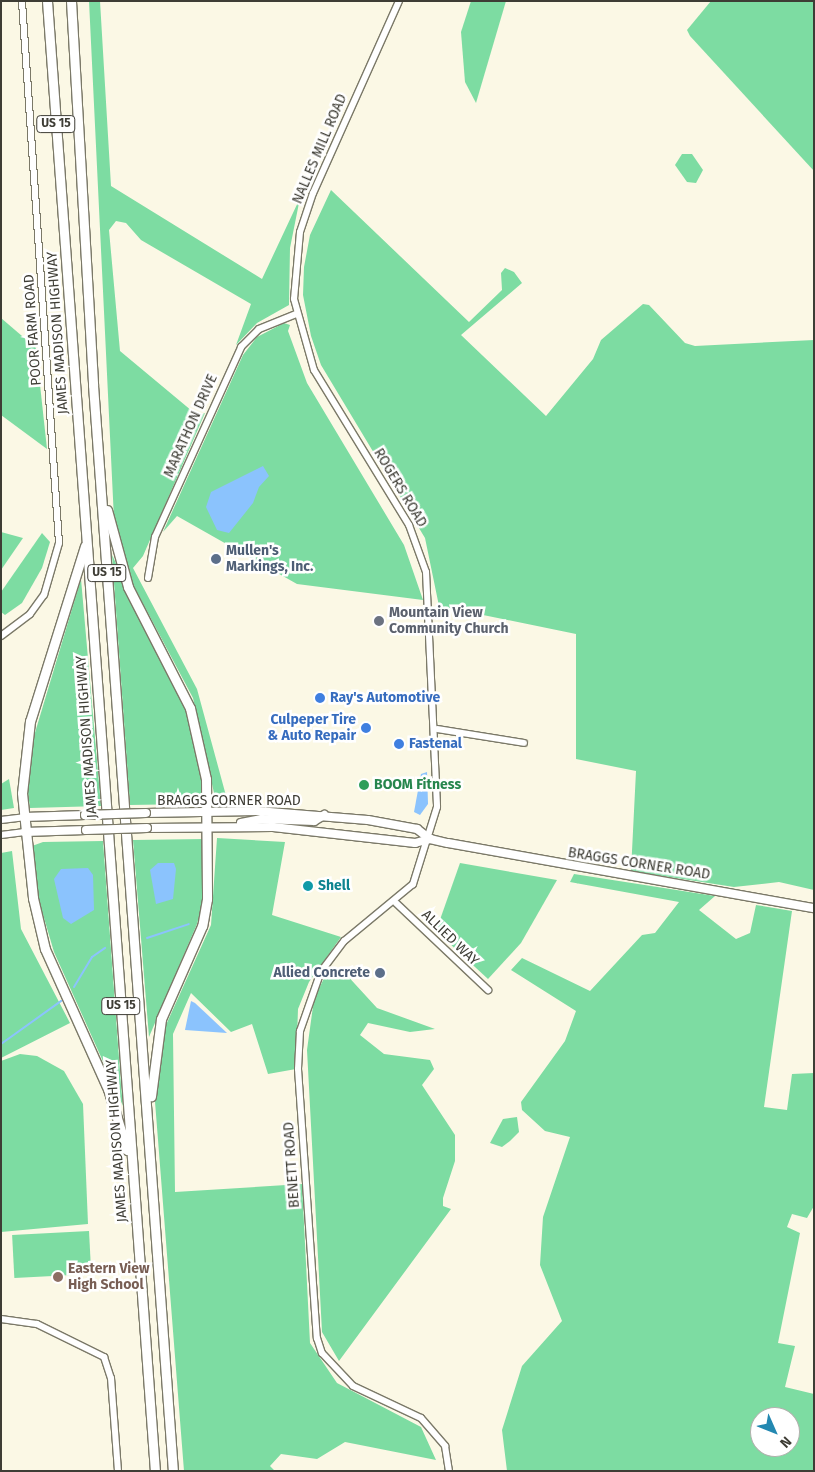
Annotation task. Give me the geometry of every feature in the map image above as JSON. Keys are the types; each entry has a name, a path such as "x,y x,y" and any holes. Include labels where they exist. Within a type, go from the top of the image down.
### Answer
{"highway":[{"name":"JAMES MADISON HIGHWAY","path":"47,1 155,1471"},
{"name":"US 15","path":"71,1 99,470 173,1471"},
{"path":"99,470 123,574 195,724 208,812 209,885 202,926 170,993 155,1041 150,1144"},
{"path":"87,541 30,721 22,770 25,832 45,948 108,1089 134,1174"}],"main road":[{"name":"BRAGGS CORNER ROAD","path":"24,817 208,812 324,814 418,828 430,839"},
{"path":"228,827 262,819 314,820 324,814"},
{"name":"BRAGGS CORNER ROAD","path":"25,832 228,827 330,830 415,843 430,839 814,908"}],"street":[{"name":"POOR FARM ROAD","path":"1,636 23,620 44,595 59,543 22,1"},
{"name":"NALLES MILL ROAD","path":"296,314 293,282 302,224 399,1"},
{"name":"MARATHON DRIVE","path":"148,578 155,536 241,347 259,329 296,314"},
{"name":"ROGERS ROAD","path":"296,314 314,370 402,512 421,555 431,605 437,729 438,798 430,839"},
{"path":"437,729 524,744"},
{"path":"1,820 24,817"},
{"path":"1,835 25,832"},
{"name":"BENETT ROAD","path":"430,839 419,876 396,903 353,933 330,959 308,998 300,1030 298,1069 317,1338 338,1374 353,1386 421,1418 444,1446 449,1471"},
{"name":"ALLIED WAY","path":"396,903 488,990"},
{"path":"1,1319 37,1324 97,1351 110,1366 118,1471"}],"green space":[{"path":"89,1 100,1 111,186 262,279 300,198 290,248 289,305 257,323 236,345 251,304 141,240 126,223 116,221 109,230 120,351 198,416 205,413 143,556 133,568 197,689 228,803 214,793 193,698 130,579 114,519"},
{"path":"471,1 506,1 476,103 465,82 461,32"},
{"path":"711,1 814,1 814,171 690,36 687,30"},
{"path":"682,154 692,154 703,170 696,183 687,182 675,165"},
{"path":"331,190 469,322 502,290 501,273 505,268 514,272 522,283 461,335 546,416 593,359 601,340 643,304 649,305 685,343 695,346 814,340 814,890 779,882 734,887 631,871 636,771 576,759 576,634 439,606 425,538 321,365 311,336 303,295 304,267 310,235"},
{"path":"1,318 36,348 47,449 1,415"},
{"path":"284,323 290,325 288,331 307,383 404,545 423,600 297,584 177,516 163,532 243,355 257,337"},
{"path":"1,532 23,538 1,570"},
{"path":"42,533 50,542 42,568 22,603 5,615 1,612 1,592"},
{"path":"112,555 188,715 203,782 203,800 191,804 130,805"},
{"path":"81,579 101,806 30,808 27,785 34,736"},
{"path":"9,779 14,808 1,810 1,784"},
{"path":"217,838 285,842 272,915 341,937 309,982 298,1009 296,1069 268,1074 252,1024 231,1032 191,993 173,1034 175,1192 302,1184 310,1343 337,1383 421,1427 436,1460 345,1442 317,1459 281,1454 270,1466 275,1471 184,1471 154,1089 161,1036 211,925"},
{"path":"205,839 204,899 197,924 149,1037 133,840"},
{"path":"103,841 123,1106 54,952 39,901 32,852 32,846 43,842"},
{"path":"12,851 21,929 70,1023 1,1058 1,853"},
{"path":"460,863 557,880 521,943 488,979 436,931"},
{"path":"574,874 715,896 699,910 736,939 750,933 756,905 792,911 764,1107 787,1110 792,1074 814,1073 814,1206 807,1218 792,1214 787,1227 800,1233 778,1343 795,1346 785,1387 814,1394 814,1471 507,1471 502,1430 522,1366 562,1321 540,1265 543,1217 570,1137 545,1131 522,1110 521,1102 565,1041 576,1011 511,970 522,958 590,991 642,935 655,933 679,902 570,882"},
{"path":"327,972 344,972 377,1008 435,1029 410,1032 368,1023 360,1035 384,1054 430,1060 434,1069 422,1085 455,1135 455,1161 443,1198 443,1206 451,1209 339,1361 322,1332 307,1050 314,999"},
{"path":"20,1054 37,1056 64,1071 83,1104 88,1224 1,1232 1,1061"},
{"path":"517,1117 519,1132 510,1141 502,1147 490,1143 503,1119"},
{"path":"89,1231 91,1274 14,1278 12,1235"}],"water":[{"path":"263,466 269,476 259,487 253,503 229,533 217,530 206,507 211,492"},
{"path":"427,772 428,804 420,815 414,812 421,774"},
{"path":"158,863 174,863 176,869 173,899 156,904 150,870"},
{"path":"88,868 93,875 94,910 71,924 63,918 54,879 61,869"},
{"path":"191,1001 195,1003 227,1033 185,1030"}],"waterway":[{"path":"147,938 189,924"},
{"path":"74,987 92,957 105,948"},
{"path":"1,1044 61,1001"}],"place":[{"name":"Mullen's Markings, Inc.","path":"216,559"},
{"name":"Mountain View Community Church","path":"379,621"},
{"name":"Ray's Automotive","path":"320,698"},
{"name":"Culpeper Tire & Auto Repair","path":"366,728"},
{"name":"Fastenal","path":"399,744"},
{"name":"BOOM Fitness","path":"364,785"},
{"name":"Shell","path":"308,886"},
{"name":"Allied Concrete","path":"380,973"},
{"name":"Eastern View High School","path":"58,1277"}]}
